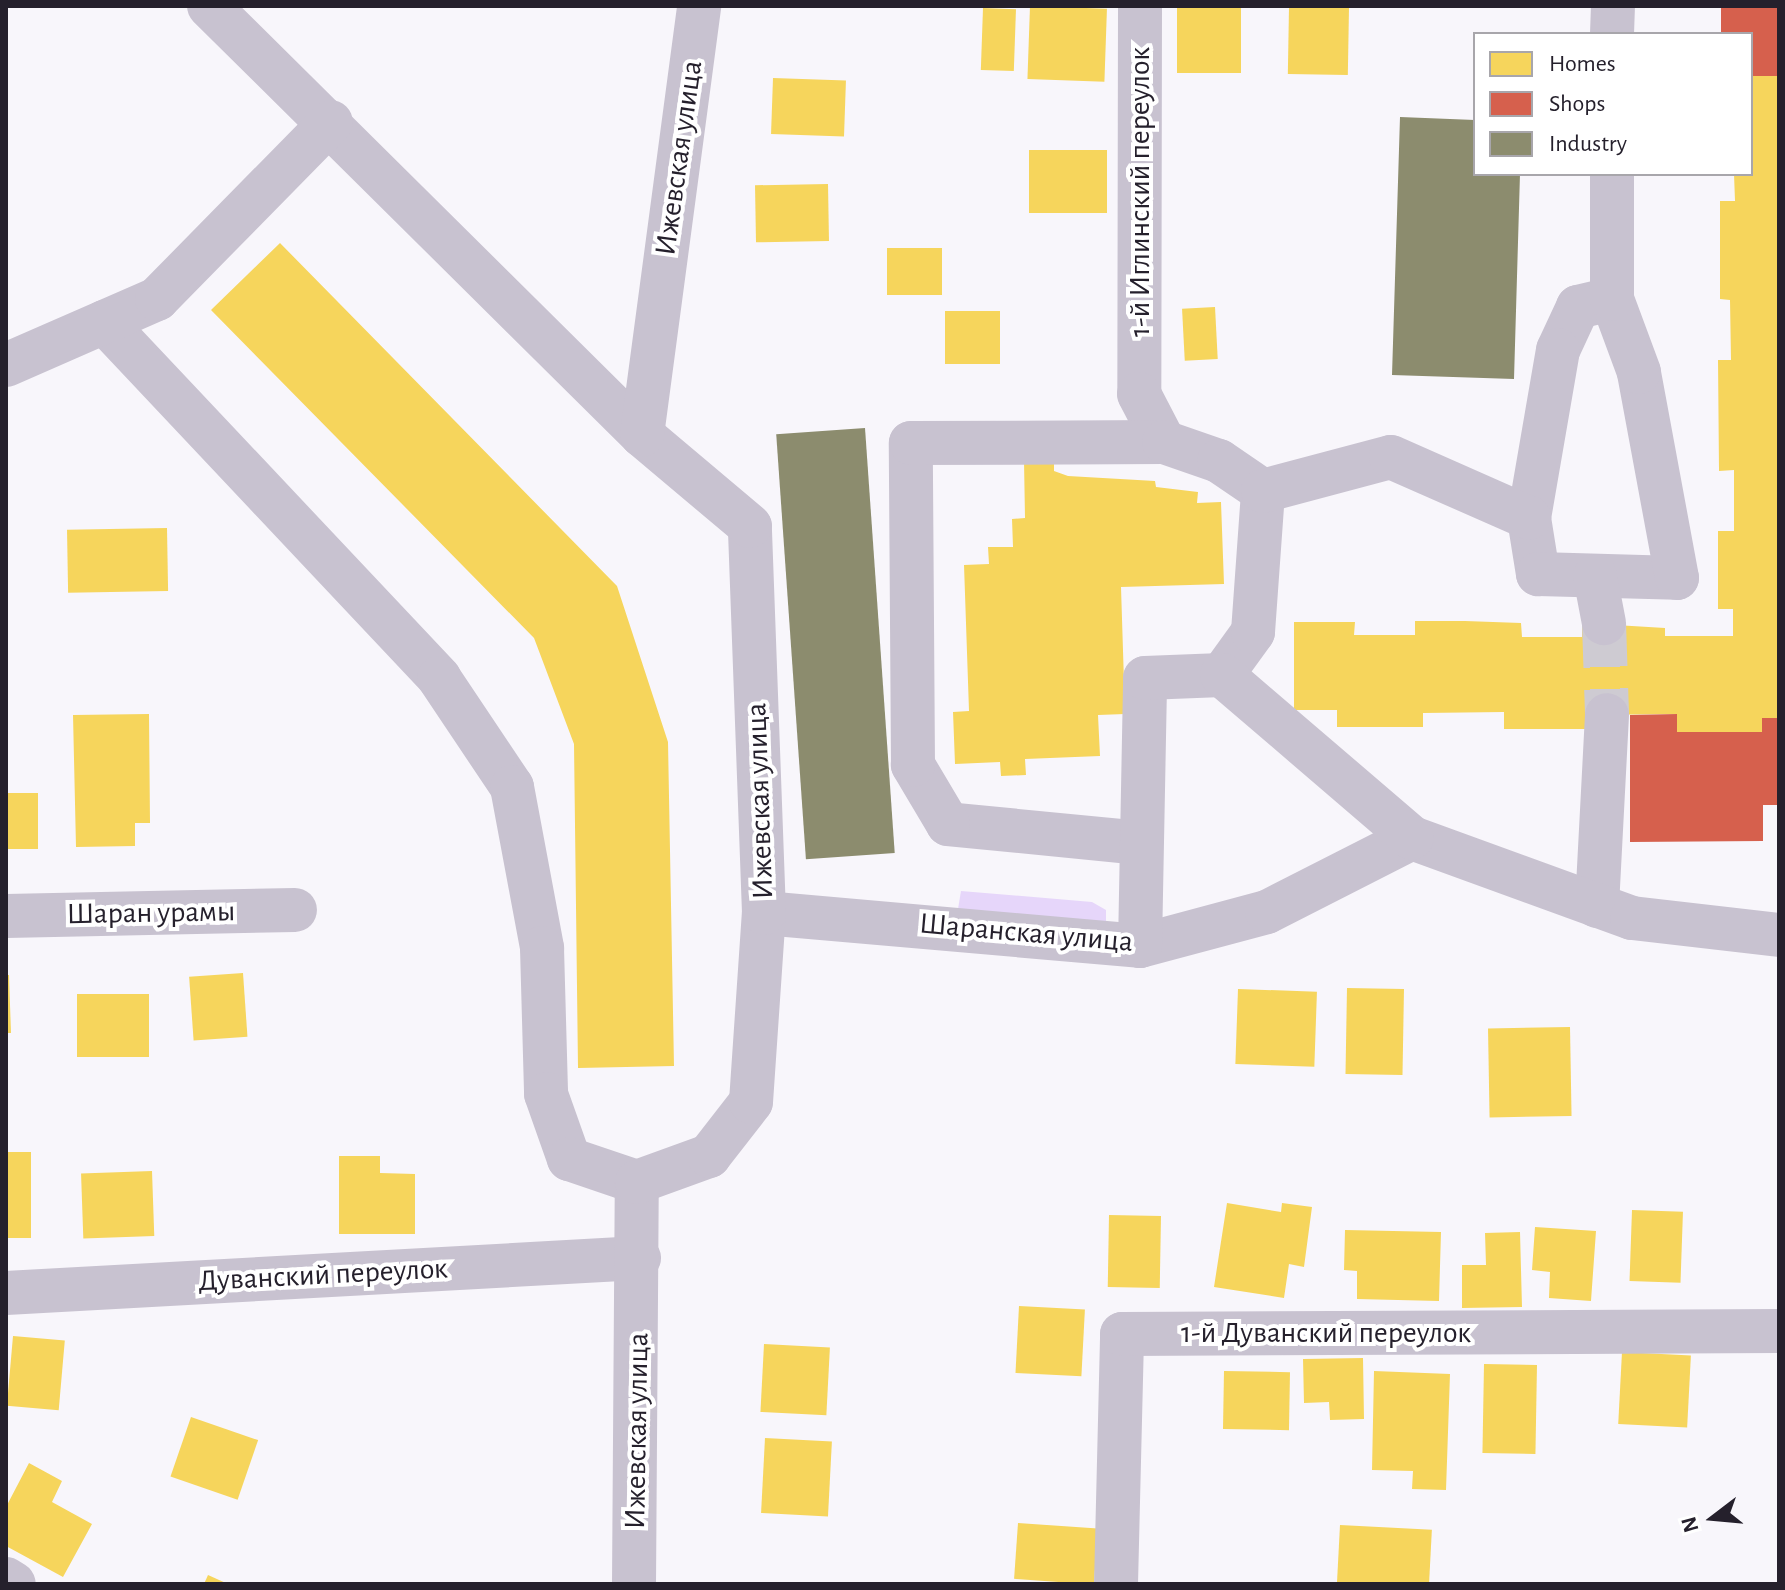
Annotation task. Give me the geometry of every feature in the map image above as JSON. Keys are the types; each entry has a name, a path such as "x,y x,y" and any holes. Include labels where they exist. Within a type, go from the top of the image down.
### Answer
{"street":[{"path":"209,6 331,122 642,435"},
{"name":"Ижевская улица","path":"634,1584 639,1258 637,1182 709,1156 751,1102 764,913 750,526 642,435 699,6"},
{"name":"1-й Иглинский переулок","path":"1140,6 1139,394 1164,442"},
{"path":"1612,32 1613,6"},
{"path":"6,365 157,299 331,122"},
{"path":"1612,176 1612,299 1639,372 1677,578 1538,574 1529,518 1558,350 1578,307 1612,299"},
{"path":"104,322 439,678 512,787 542,948 546,1094 569,1159 637,1182"},
{"path":"1141,843 948,824 913,765 911,443 1164,442 1219,461 1263,491 1391,457 1529,518"},
{"path":"1222,675 1253,632 1263,491"},
{"path":"1595,576 1604,623"},
{"path":"1140,946 1145,678 1222,675 1412,838 1632,918 1779,935"},
{"path":"1597,906 1607,715"},
{"name":"Шаранская улица","path":"764,913 1140,946 1267,912 1412,838"},
{"name":"Шаран урамы","path":"6,916 295,910"},
{"name":"Дуванский переулок","path":"6,1293 639,1258"},
{"name":"1-й Дуванский переулок","path":"1116,1584 1122,1334 1779,1331"},
{"path":"6,1579 14,1584"}],"shaded area":[{"path":"961,891 1092,902 1106,910 1106,924 957,915"}],"building: Homes":[{"path":"1030,6 1107,9 1104,82 1027,79"},
{"path":"1177,6 1241,6 1241,73 1177,73"},
{"path":"1289,7 1349,8 1348,75 1288,74"},
{"path":"983,8 1016,9 1014,71 981,70"},
{"path":"1753,76 1779,76 1779,718 1762,718 1762,732 1677,732 1677,714 1590,715 1590,729 1504,729 1504,712 1423,713 1423,727 1337,727 1337,710 1294,710 1294,622 1355,622 1354,635 1415,635 1415,621 1465,621 1521,623 1522,637 1582,637 1582,623 1665,628 1665,636 1733,636 1733,609 1718,609 1718,531 1734,531 1734,470 1719,471 1718,360 1731,360 1730,300 1720,299 1720,201 1735,201 1734,176 1753,176"},
{"path":"773,78 846,81 844,137 771,134"},
{"path":"1029,150 1107,150 1107,213 1029,213"},
{"path":"828,184 829,241 756,242 755,185"},
{"path":"280,243 617,586 668,742 674,1066 578,1068 574,744 534,638 211,310"},
{"path":"887,248 942,248 942,295 887,295"},
{"path":"1215,307 1218,359 1185,361 1182,309"},
{"path":"945,311 1000,311 1000,364 945,364"},
{"path":"1054,460 1054,471 1068,476 1155,481 1156,487 1198,492 1197,503 1221,502 1224,584 1121,587 1125,714 1098,715 1100,756 1025,759 1026,775 1001,776 1000,762 955,764 953,712 969,711 964,565 989,564 988,547 1013,547 1012,519 1025,518 1024,461"},
{"path":"167,528 168,591 68,593 67,530"},
{"path":"149,714 150,823 135,823 135,846 76,847 73,715"},
{"path":"6,793 38,793 38,849 6,849"},
{"path":"243,973 247,1037 194,1041 189,977"},
{"path":"6,975 9,975 11,1033 6,1033"},
{"path":"1347,988 1404,989 1402,1075 1345,1074"},
{"path":"1238,989 1317,992 1314,1067 1235,1064"},
{"path":"77,994 149,994 149,1057 77,1057"},
{"path":"1570,1027 1572,1116 1490,1117 1488,1028"},
{"path":"6,1152 31,1152 31,1238 6,1238"},
{"path":"339,1156 380,1156 380,1173 415,1174 415,1234 339,1234"},
{"path":"152,1171 154,1236 83,1238 81,1173"},
{"path":"1227,1203 1281,1212 1282,1203 1312,1207 1304,1267 1289,1264 1284,1298 1214,1287"},
{"path":"1632,1210 1683,1212 1680,1283 1630,1281"},
{"path":"1109,1215 1161,1216 1160,1288 1108,1287"},
{"path":"1535,1227 1596,1231 1591,1301 1549,1298 1550,1272 1532,1270"},
{"path":"1345,1230 1441,1232 1439,1301 1357,1299 1357,1271 1344,1270"},
{"path":"1520,1232 1522,1307 1462,1308 1462,1265 1486,1265 1485,1233"},
{"path":"1019,1306 1085,1309 1081,1376 1015,1373"},
{"path":"13,1336 65,1341 59,1410 7,1406"},
{"path":"764,1344 830,1347 826,1415 760,1412"},
{"path":"1622,1352 1691,1356 1687,1428 1618,1424"},
{"path":"1363,1358 1364,1419 1330,1420 1329,1402 1304,1403 1303,1359"},
{"path":"1484,1364 1537,1365 1535,1454 1482,1453"},
{"path":"1224,1371 1290,1372 1289,1430 1223,1429"},
{"path":"1374,1371 1450,1374 1446,1490 1412,1489 1413,1471 1372,1470"},
{"path":"191,1417 258,1440 238,1500 170,1477"},
{"path":"765,1438 832,1442 828,1516 761,1513"},
{"path":"29,1463 62,1481 52,1502 92,1524 63,1577 6,1546 6,1507"},
{"path":"1018,1523 1098,1529 1094,1584 1014,1579"},
{"path":"1340,1525 1432,1530 1429,1584 1337,1584"},
{"path":"208,1575 228,1584 204,1584"}],"building: Shops":[{"path":"1721,6 1779,6 1779,76 1753,76 1753,32 1721,32"},
{"path":"1677,714 1677,732 1762,732 1762,718 1779,718 1779,805 1763,805 1763,841 1630,842 1630,715"}],"building: Industry":[{"path":"1400,117 1473,120 1473,176 1520,176 1514,379 1392,375"},
{"path":"865,428 895,853 806,859 776,434"}],"tunnel":[{"path":"1604,623 1607,715"}]}
